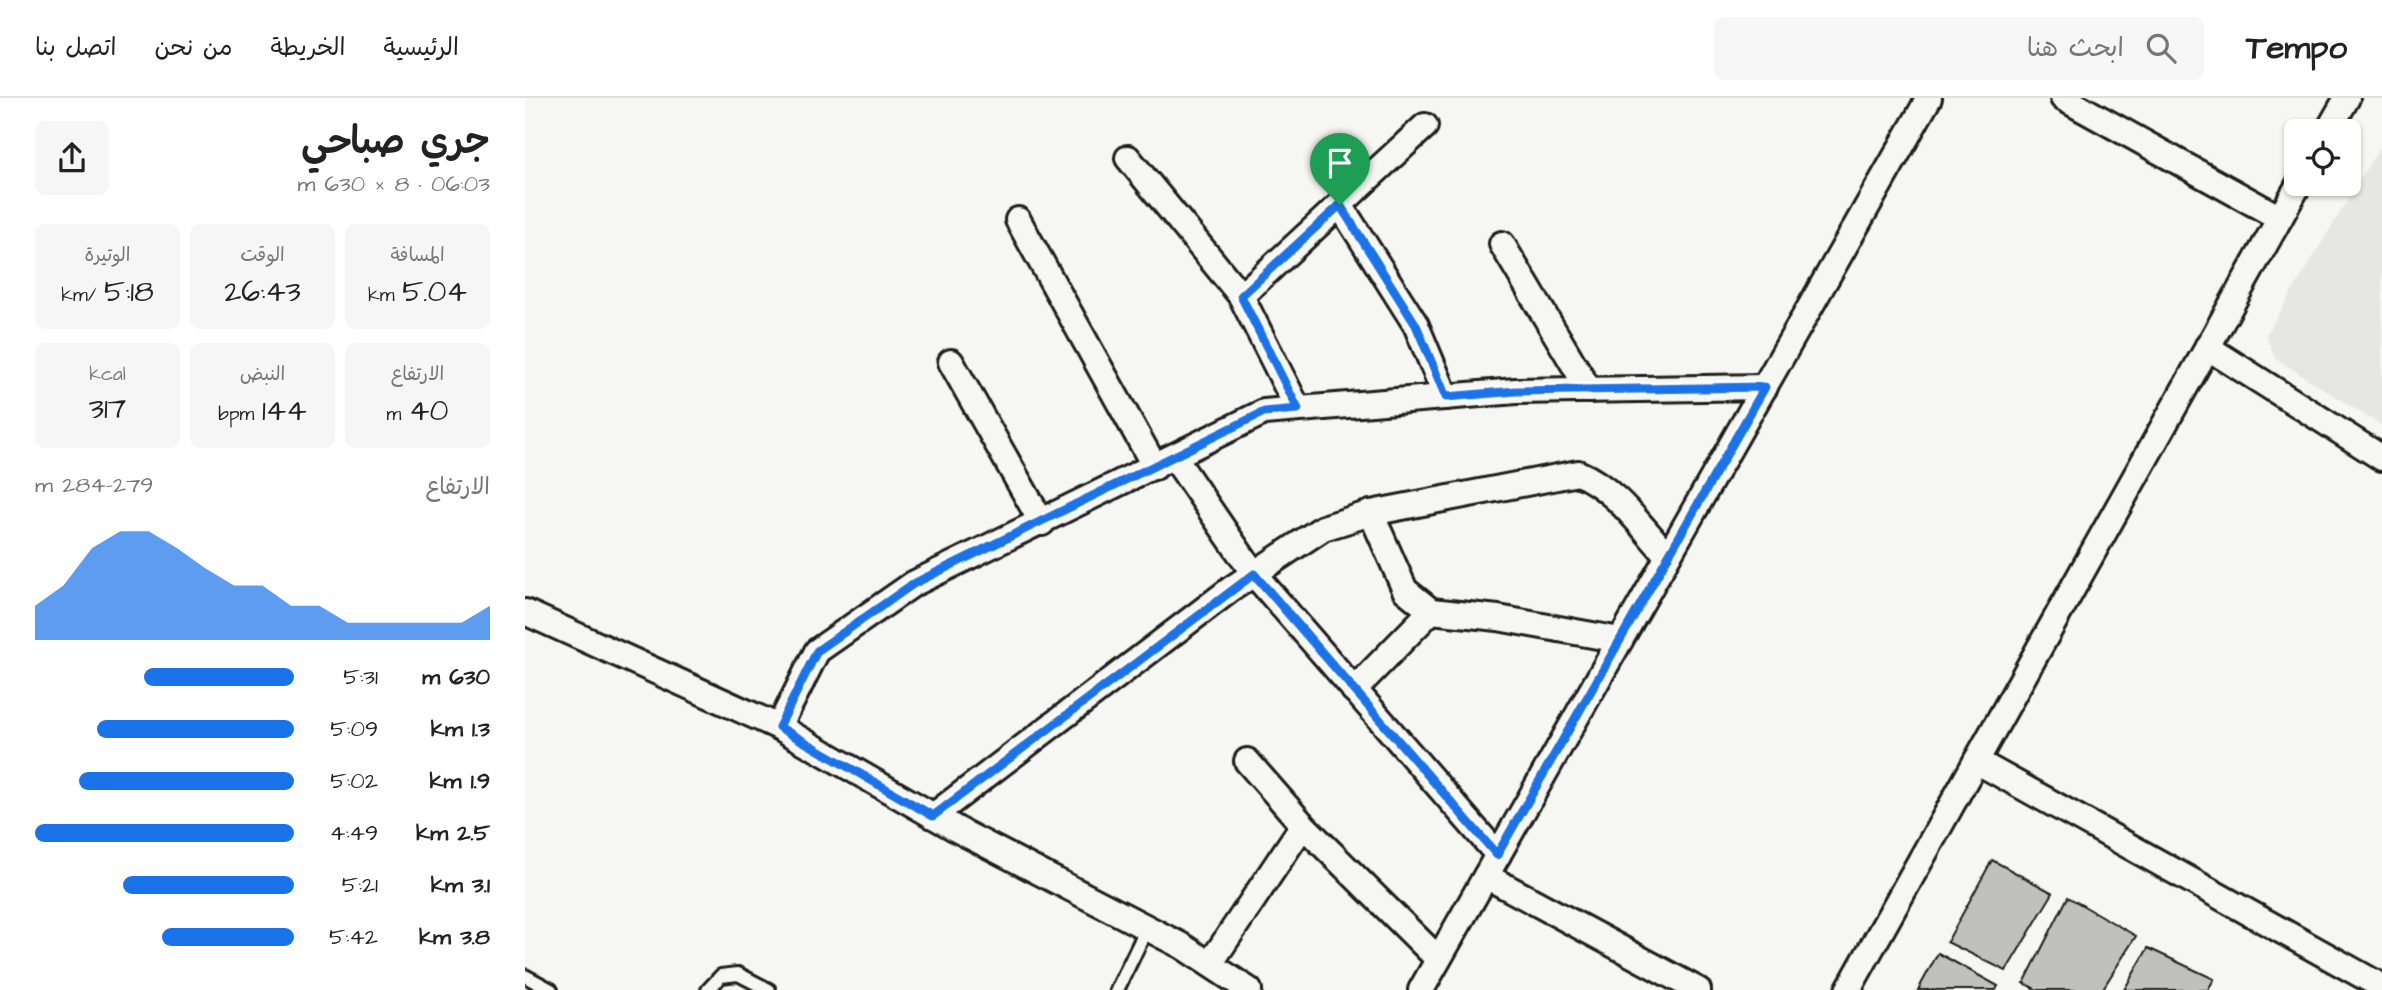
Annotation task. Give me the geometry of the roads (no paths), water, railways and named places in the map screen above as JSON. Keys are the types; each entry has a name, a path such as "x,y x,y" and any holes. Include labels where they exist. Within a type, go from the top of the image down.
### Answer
{"street":[{"path":"1421,990 1929,98"},
{"path":"2063,98 2280,218"},
{"path":"2335,119 2347,98"},
{"path":"1241,296 1425,126"},
{"path":"1128,158 1241,296 1298,409"},
{"path":"1848,990 2292,196"},
{"path":"1340,205 1416,325 1446,397"},
{"path":"1018,220 1165,462 1254,574 1355,690 1492,865 1698,990"},
{"path":"1502,244 1589,390"},
{"path":"2207,347 2382,458"},
{"path":"951,362 1042,523"},
{"path":"779,727 817,651 913,584 1264,412 1446,397 1589,390 1765,387"},
{"path":"933,816 1254,574 1322,528 1371,513 1578,473 1605,489 1668,556"},
{"path":"1371,513 1405,590 1431,611 1498,618 1620,640"},
{"path":"1355,690 1431,611"},
{"path":"525,612 779,727 933,816 1147,928 1249,990"},
{"path":"1247,761 1303,825 1438,959"},
{"path":"1976,761 2380,987"},
{"path":"1210,964 1303,825"}],"lane":[{"path":"1117,990 1147,928"},
{"path":"708,990 721,976 738,974 769,990"},
{"path":"525,976 551,990"}]}
